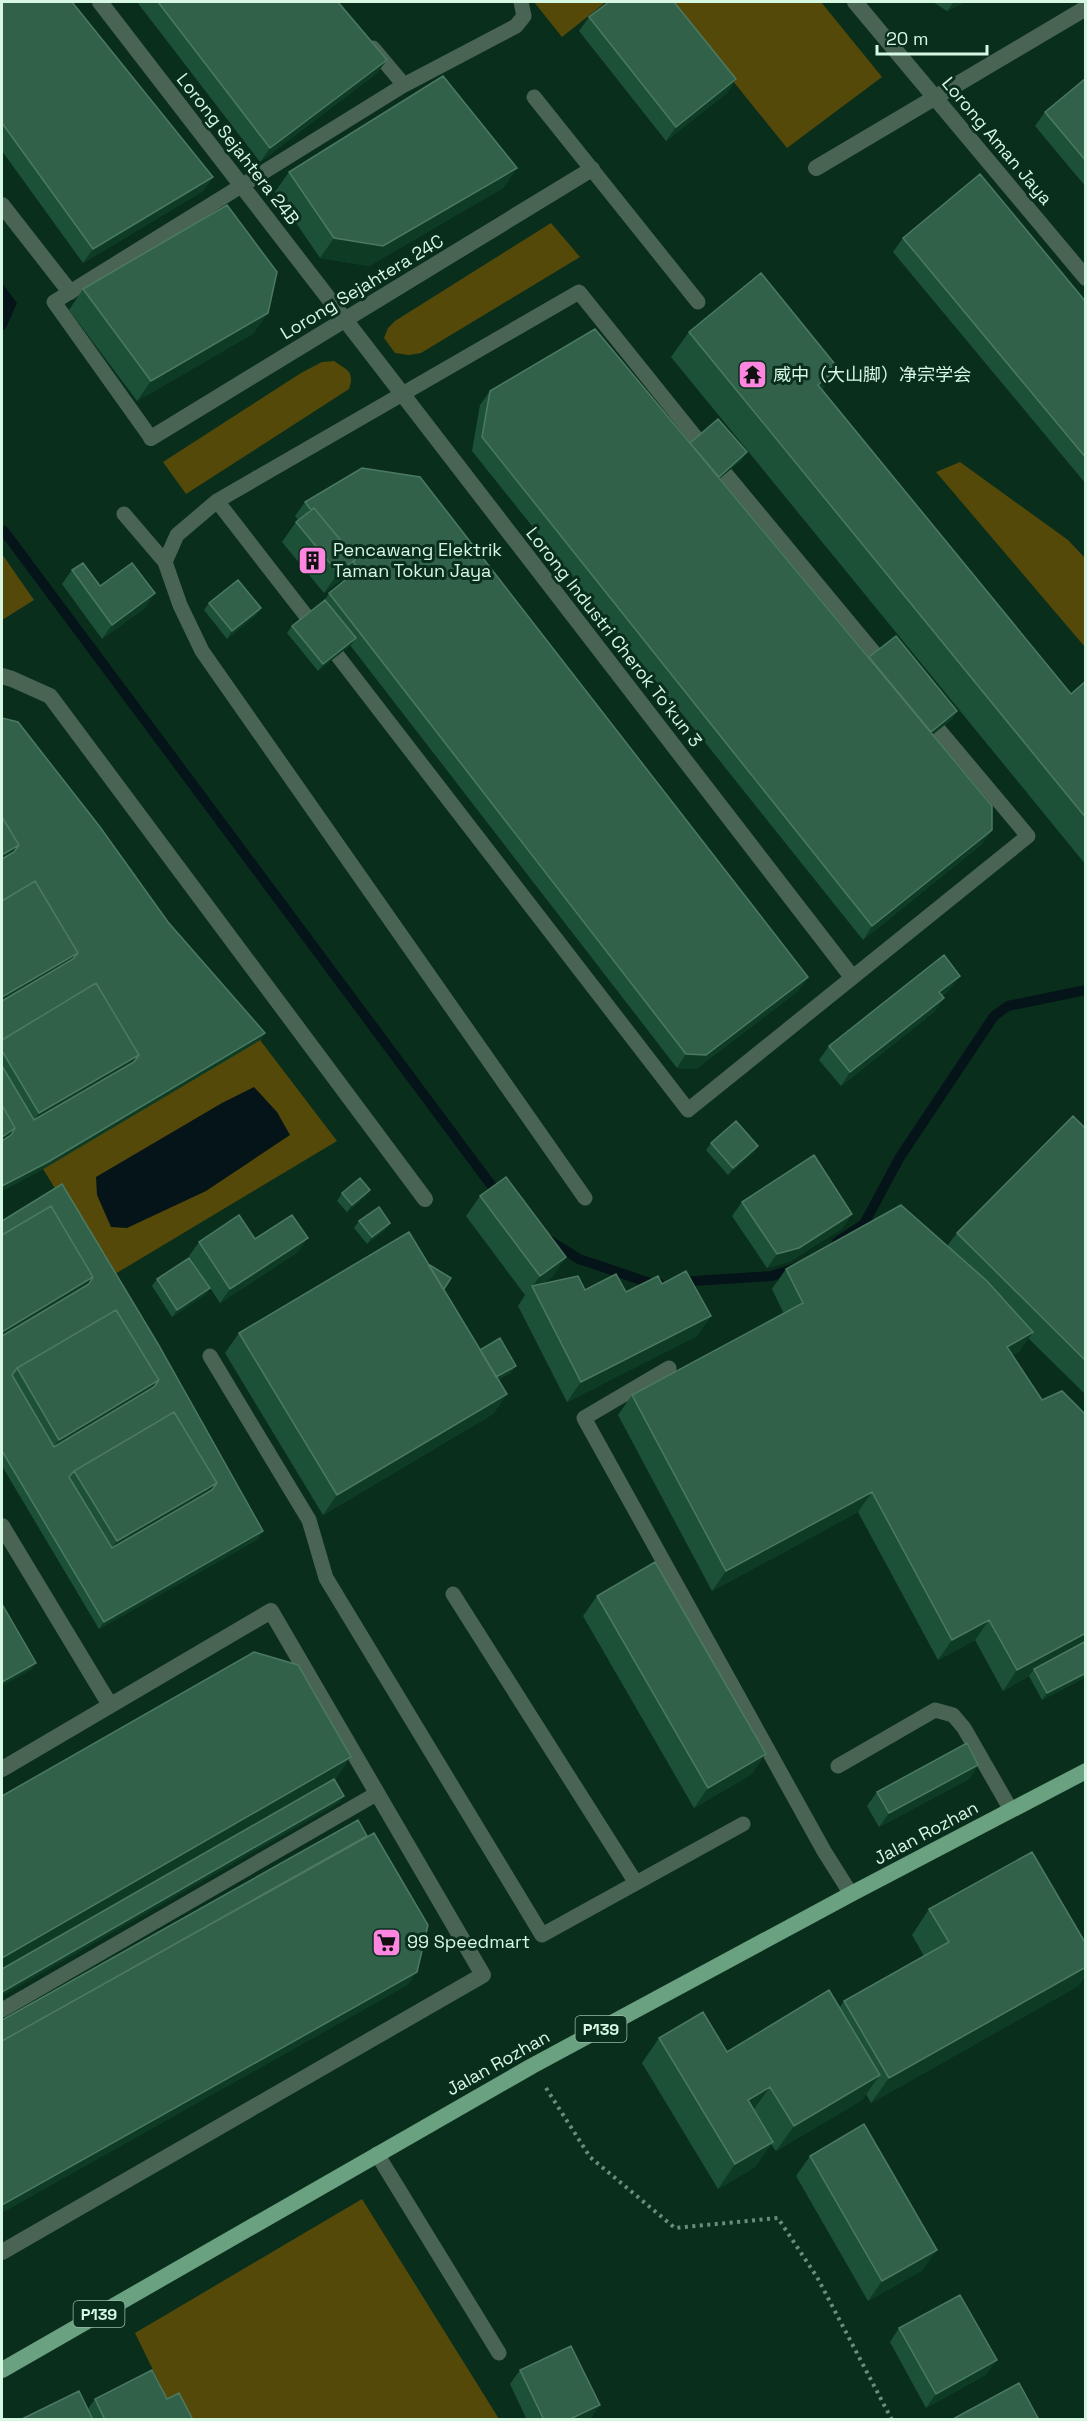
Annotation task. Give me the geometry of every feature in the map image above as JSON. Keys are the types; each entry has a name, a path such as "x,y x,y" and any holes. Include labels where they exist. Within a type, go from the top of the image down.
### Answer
{"main road":[{"name":"Jalan Rozhan","path":"2,2370 532,2066 851,1894 1086,1771"}],"street":[{"name":"Lorong Sejahtera 24B","path":"100,2 346,320"},
{"name":"Lorong Aman Jaya","path":"855,2 1086,278"},
{"path":"816,168 1080,10"},
{"name":"Lorong Sejahtera 24C","path":"151,438 592,169"},
{"path":"2,205 70,292"},
{"name":"Lorong Industri Cherok To'kun 3","path":"346,320 852,978"},
{"path":"2,676 50,696 425,1199"},
{"path":"2,1526 110,1705"},
{"path":"2,1768 271,1611 483,1975 2,2252"}],"lane":[{"path":"151,438 54,302 404,85 516,26 524,16 521,2"},
{"path":"362,35 404,85"},
{"path":"534,97 698,302"},
{"path":"165,562 177,535 217,501 579,292 697,439"},
{"path":"725,474 876,654"},
{"path":"217,501 307,617"},
{"path":"124,514 165,562 180,605 202,651 585,1198"},
{"path":"337,655 688,1110 1028,836 939,730"},
{"path":"210,1356 309,1520 326,1578 542,1935 742,1824"},
{"path":"669,1368 584,1418 824,1851 851,1894"},
{"path":"453,1594 636,1883"},
{"path":"838,1766 935,1710 953,1715 963,1728 1011,1810"},
{"path":"2,2010 376,1794"},
{"path":"377,2154 499,2353"}],"path":[{"path":"532,2066 590,2157 675,2228 778,2218 817,2277 892,2420"}],"shaded area":[{"path":"534,2 606,2 562,37"},
{"path":"669,2 821,2 882,77 787,148"},
{"path":"551,223 580,257 421,353 409,355 395,353 384,338 388,328 395,321"},
{"path":"2,283 17,303 6,328 2,331"},
{"path":"334,361 349,372 351,383 349,389 186,494 163,462 301,373 322,362"},
{"path":"960,462 1068,540 1085,558 1085,647 936,472"},
{"path":"2,554 34,600 2,620"},
{"path":"260,1040 337,1141 110,1277 43,1169"},
{"path":"254,1087 277,1112 290,1135 206,1191 127,1228 111,1227 97,1195 96,1177 222,1103"},
{"path":"362,2199 499,2419 177,2419 135,2333"}],"building":[{"path":"2,2 72,2 213,177 93,249 2,123"},
{"path":"158,2 338,2 387,60 270,148"},
{"path":"609,2 674,2 736,79 676,127 589,17"},
{"path":"443,76 517,168 383,246 334,238 289,172"},
{"path":"1086,78 1086,161 1045,112"},
{"path":"980,174 1086,302 1086,458 903,238"},
{"path":"227,205 277,272 268,313 151,381 83,289"},
{"path":"761,273 838,368 818,385 1071,694 1086,681 1086,818 689,332"},
{"path":"595,329 992,806 992,830 872,926 482,437 490,391"},
{"path":"718,419 747,452 719,477 690,443"},
{"path":"362,468 420,477 808,977 706,1055 686,1054 329,593 359,569 353,562 356,559 314,508 311,510 305,502"},
{"path":"314,508 356,559 338,573 296,522"},
{"path":"83,563 100,586 132,563 155,593 112,625 72,570"},
{"path":"238,580 261,608 232,631 209,603"},
{"path":"325,600 356,638 323,664 292,626"},
{"path":"896,636 957,711 931,732 869,657"},
{"path":"2,718 18,722 100,827 168,922 265,1033 48,1162 2,1186 2,1141 11,1135 15,1128 2,1105 2,1066 34,1120 134,1062 139,1055 96,983 2,1040 2,1001 73,959 78,953 35,881 2,901 2,859 14,852 19,845 2,817"},
{"path":"2,817 19,845 2,855"},
{"path":"35,881 78,953 2,997 2,901"},
{"path":"944,955 960,976 939,992 944,998 850,1072 829,1046"},
{"path":"96,983 139,1055 39,1113 2,1051 2,1040"},
{"path":"2,1105 15,1128 2,1137"},
{"path":"1073,1116 1086,1129 1086,1361 957,1233"},
{"path":"736,1121 758,1146 733,1168 711,1143"},
{"path":"814,1155 852,1214 799,1248 777,1254 742,1202"},
{"path":"506,1177 566,1257 540,1276 480,1196"},
{"path":"360,1178 370,1190 352,1205 342,1193"},
{"path":"62,1184 158,1344 263,1531 104,1622 2,1451 2,1336 89,1284 93,1277 51,1206 2,1235 2,1221","holes":["116,1310 159,1380 154,1387 54,1447 12,1375 17,1368","174,1412 217,1483 212,1490 112,1548 69,1477 74,1471"]},
{"path":"901,1205 987,1281 1033,1332 1007,1347 1042,1400 1062,1391 1086,1415 1086,1633 1017,1670 989,1620 952,1640 872,1492 726,1571 632,1395 803,1303 786,1269"},
{"path":"51,1206 93,1277 2,1332 2,1235"},
{"path":"379,1207 390,1223 372,1237 359,1221"},
{"path":"239,1215 255,1239 292,1215 308,1238 230,1289 199,1242"},
{"path":"409,1232 507,1394 337,1495 239,1333"},
{"path":"189,1258 210,1288 177,1310 157,1279"},
{"path":"428,1264 451,1278 444,1289 443,1289"},
{"path":"686,1271 711,1316 581,1382 532,1286 578,1276 585,1290 616,1274 626,1292 658,1276 662,1284"},
{"path":"116,1310 159,1380 59,1440 17,1368"},
{"path":"500,1338 516,1366 496,1377 480,1350"},
{"path":"174,1412 217,1483 117,1541 74,1471"},
{"path":"655,1562 766,1754 708,1788 597,1596"},
{"path":"2,1604 36,1663 2,1682"},
{"path":"1086,1641 1086,1673 1047,1693 1034,1669"},
{"path":"254,1652 298,1665 351,1757 2,1958 2,1796"},
{"path":"967,1743 978,1765 889,1813 877,1792"},
{"path":"334,1779 344,1796 2,1992 2,1969"},
{"path":"358,1820 367,1836 2,2041 2,2020"},
{"path":"374,1833 428,1925 417,1972 2,2205 2,2041"},
{"path":"1032,1852 1086,1944 1086,1967 889,2078 844,2001 949,1942 929,1909"},
{"path":"829,1990 880,2075 794,2126 770,2087 748,2100 773,2142 735,2164 659,2038 703,2012 727,2052"},
{"path":"864,2124 937,2250 882,2281 810,2156"},
{"path":"960,2295 997,2360 936,2394 899,2328"},
{"path":"571,2346 600,2405 568,2420 544,2420 520,2370"},
{"path":"152,2370 167,2399 179,2393 193,2420 105,2420 95,2399"},
{"path":"1019,2383 1039,2420 953,2420 953,2419"},
{"path":"79,2391 93,2420 22,2419"}],"waterway":[{"path":"2,533 4,531 500,1197"},
{"path":"837,1242 864,1224 900,1157 994,1016 1008,1006 1086,990"},
{"path":"547,1239 579,1259 653,1284 659,1283"},
{"path":"678,1282 772,1276 796,1268"}],"place":[{"name":"威中（大山脚）净宗学会","path":"752,375"},
{"name":"Pencawang Elektrik Taman Tokun Jaya","path":"312,560"},
{"name":"99 Speedmart","path":"386,1942"}]}
